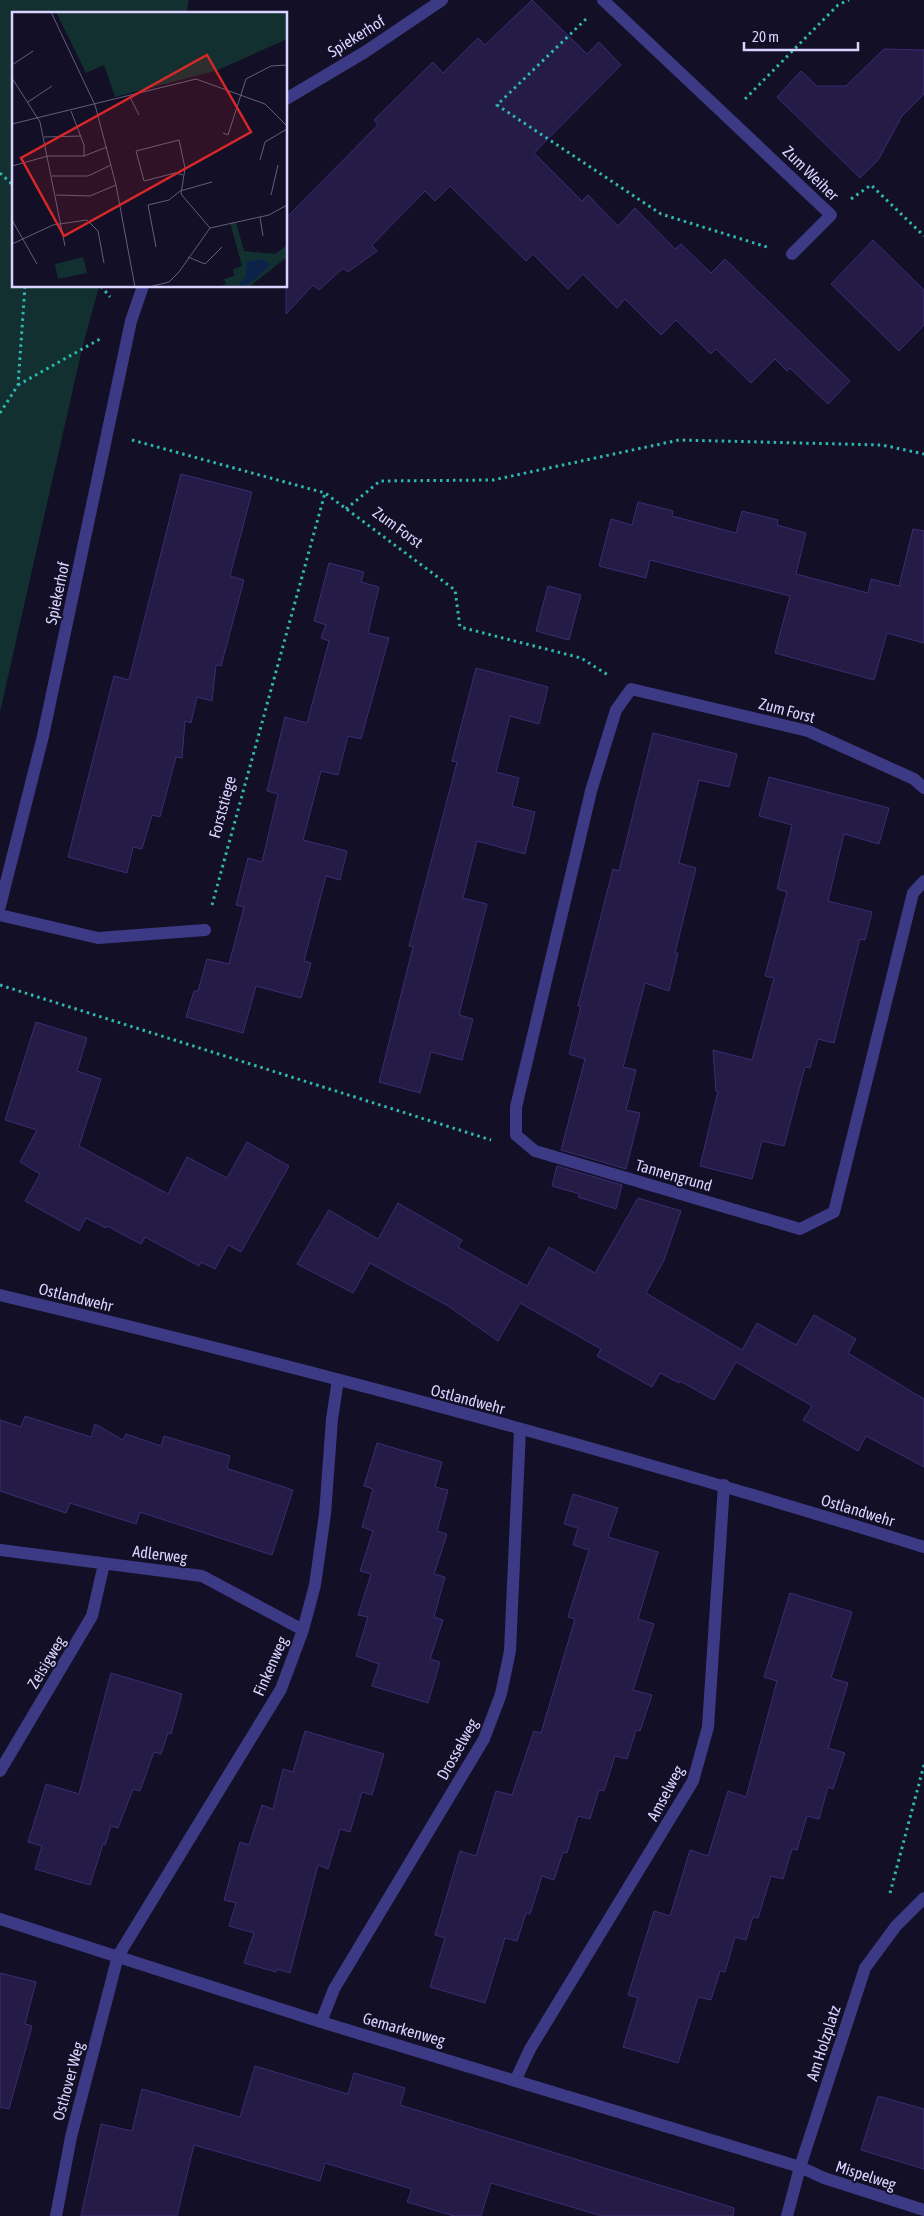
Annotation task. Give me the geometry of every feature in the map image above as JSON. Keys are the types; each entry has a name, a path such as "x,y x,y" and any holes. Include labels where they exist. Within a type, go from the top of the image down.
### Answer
{"street":[{"name":"Spiekerhof","path":"288,97 365,52 442,0"},
{"name":"Zum Weiher","path":"604,1 831,215 792,254"},
{"name":"Spiekerhof","path":"0,906 43,736 130,321 142,288"},
{"path":"516,1136 516,1107 591,791 616,710 631,689"},
{"name":"Zum Forst","path":"631,689 808,731 914,779 924,788"},
{"name":"Tannengrund","path":"516,1136 535,1151 800,1229 834,1212 913,893 924,881"},
{"path":"0,914 98,938 205,930"},
{"name":"Ostlandwehr","path":"0,1295 338,1380 724,1485 924,1547"},
{"name":"Finkenweg","path":"118,1956 281,1689 303,1630 315,1585 324,1523 332,1419 338,1380"},
{"name":"Drosselweg","path":"322,2022 334,1989 484,1739 501,1694 510,1651 520,1430"},
{"name":"Amselweg","path":"516,2079 530,2049 693,1781 708,1727 724,1485"},
{"name":"Adlerweg","path":"0,1550 202,1576 303,1630"},
{"name":"Zeisigweg","path":"0,1771 92,1616 104,1564"},
{"name":"Am Holzplatz","path":"786,2216 800,2167 865,1968 896,1926 924,1898"},
{"name":"Gemarkenweg","path":"0,1919 322,2022 516,2079 800,2167"},
{"name":"Osthover Weg","path":"56,2216 70,2137 118,1956"},
{"name":"Mispelweg","path":"800,2167 824,2178 924,2210"}],"path":[{"path":"728,116 838,6 849,0"},
{"path":"604,1 498,105 661,214 792,254"},
{"path":"0,173 12,184"},
{"path":"831,215 870,185 924,236"},
{"path":"18,385 25,288"},
{"path":"0,413 18,385 130,321 103,288"},
{"name":"Zum Forst","path":"108,433 325,493 455,590 460,627 581,658 631,689"},
{"path":"346,509 380,481 493,480 679,440 882,445 924,454"},
{"name":"Forststiege","path":"205,930 325,493"},
{"path":"0,985 490,1140 516,1136"},
{"path":"888,1900 924,1765"}],"green space":[{"path":"0,0 189,0 186,12 12,12 12,288 98,288 82,349 0,712"}],"building":[{"path":"532,0 587,54 599,42 621,65 534,153 582,201 588,195 618,226 635,208 675,249 681,244 711,273 725,259 850,381 828,404 790,368 787,371 775,359 751,383 716,349 711,354 676,320 661,335 625,299 617,308 583,274 568,289 533,254 526,261 450,186 435,201 425,191 372,245 377,251 348,272 343,268 319,290 313,285 286,314 288,216 378,125 374,120 433,62 443,73 478,38 485,45"},
{"path":"884,49 924,50 924,94 902,116 878,160 860,178 777,97 801,71 817,86 846,86"},
{"path":"873,240 924,290 924,325 899,351 831,284"},
{"path":"181,474 252,492 230,576 244,580 221,666 216,665 212,701 197,697 191,723 185,721 182,758 176,757 160,817 152,815 142,849 133,847 127,873 68,857 114,676 129,680"},
{"path":"638,502 673,511 672,516 736,533 742,511 778,520 777,525 806,533 796,574 868,593 871,579 899,586 913,529 924,531 924,643 887,633 874,680 775,653 790,596 650,560 646,578 599,566 611,519 632,525"},
{"path":"329,563 364,572 361,582 379,587 368,633 389,638 361,739 348,736 338,775 321,771 303,840 347,851 340,880 326,876 304,961 311,963 301,998 256,986 243,1033 186,1017 194,991 198,991 207,959 229,964 244,907 236,905 248,858 262,862 278,794 267,791 285,717 307,723 329,641 321,638 326,625 314,621"},
{"path":"548,586 581,595 569,640 536,631"},
{"path":"476,668 548,687 539,724 510,716 496,772 519,778 512,806 535,812 525,854 477,841 463,898 487,904 459,1015 473,1019 462,1060 431,1052 420,1093 379,1082 413,947 409,946 457,762 452,761"},
{"path":"653,733 737,754 729,787 699,780 679,863 696,868 675,953 678,953 669,991 645,983 623,1067 636,1070 626,1110 640,1113 626,1169 561,1150 585,1059 569,1054 581,1006 578,1006 613,869 619,871"},
{"path":"769,777 889,808 879,844 844,834 828,901 872,912 865,940 860,939 834,1043 818,1039 810,1068 805,1067 784,1146 762,1141 752,1179 700,1166 718,1091 716,1091 713,1050 752,1060 774,978 765,976 787,892 777,889 792,825 759,816"},
{"path":"36,1022 87,1038 77,1071 101,1079 79,1146 168,1194 187,1157 227,1178 247,1142 289,1166 241,1252 228,1245 215,1269 201,1262 199,1266 145,1237 141,1244 107,1226 106,1228 86,1218 79,1231 25,1201 40,1174 20,1162 37,1130 5,1120"},
{"path":"557,1166 622,1185 616,1209 578,1197 580,1194 552,1186"},
{"path":"638,1198 681,1211 664,1260 646,1293 742,1350 757,1323 796,1345 814,1315 856,1339 848,1353 924,1399 924,1467 866,1436 858,1451 803,1420 812,1406 736,1362 714,1400 680,1381 679,1383 660,1373 652,1387 597,1356 601,1349 520,1303 498,1341 448,1306 370,1263 353,1293 297,1264 329,1210 378,1239 398,1203 462,1240 458,1247 527,1286 549,1247 595,1273"},
{"path":"25,1416 91,1437 95,1424 123,1440 126,1434 161,1446 164,1436 230,1456 227,1468 293,1490 272,1555 140,1512 136,1524 70,1503 66,1513 0,1491 0,1420 21,1427"},
{"path":"377,1443 442,1462 435,1487 448,1490 437,1531 447,1534 434,1574 445,1577 434,1617 443,1620 430,1659 440,1662 428,1703 372,1686 379,1664 356,1656 368,1617 358,1615 371,1574 360,1571 373,1531 362,1527 373,1489 364,1486"},
{"path":"573,1494 618,1508 608,1537 658,1552 638,1619 654,1624 633,1690 652,1695 640,1731 636,1730 627,1759 615,1756 604,1791 599,1790 590,1819 578,1816 567,1853 563,1852 554,1880 542,1876 530,1914 526,1913 517,1941 505,1938 485,2003 430,1987 445,1938 435,1935 460,1851 476,1856 496,1791 512,1795 534,1731 541,1733 575,1619 568,1617 589,1550 573,1545 578,1528 564,1524"},
{"path":"790,1593 852,1612 831,1678 848,1683 828,1748 845,1753 833,1789 828,1787 819,1819 807,1816 797,1850 792,1849 783,1879 771,1876 758,1918 753,1917 746,1940 735,1937 725,1972 720,1971 711,2000 698,1997 678,2063 623,2047 638,1998 628,1995 654,1911 670,1916 690,1850 708,1856 728,1791 746,1797 777,1681 764,1677"},
{"path":"111,1673 182,1694 171,1734 168,1733 161,1754 154,1752 140,1791 133,1789 118,1828 111,1826 105,1845 103,1844 90,1885 35,1869 42,1846 28,1842 46,1784 79,1794"},
{"path":"305,1731 384,1754 372,1795 362,1792 350,1832 340,1829 328,1869 318,1865 290,1973 277,1969 276,1972 244,1963 254,1933 229,1926 236,1903 224,1900 240,1842 249,1845 262,1805 273,1809 283,1769 293,1772"},
{"path":"0,1973 36,1982 25,2024 32,2026 9,2109 0,2107"},
{"path":"255,2066 348,2094 354,2073 405,2088 400,2105 734,2208 733,2216 602,2216 491,2183 481,2216 454,2216 407,2202 412,2189 325,2163 320,2181 194,2145 177,2216 81,2216 101,2124 132,2131 142,2089 240,2117"},
{"path":"878,2096 924,2109 924,2169 861,2150"}]}
